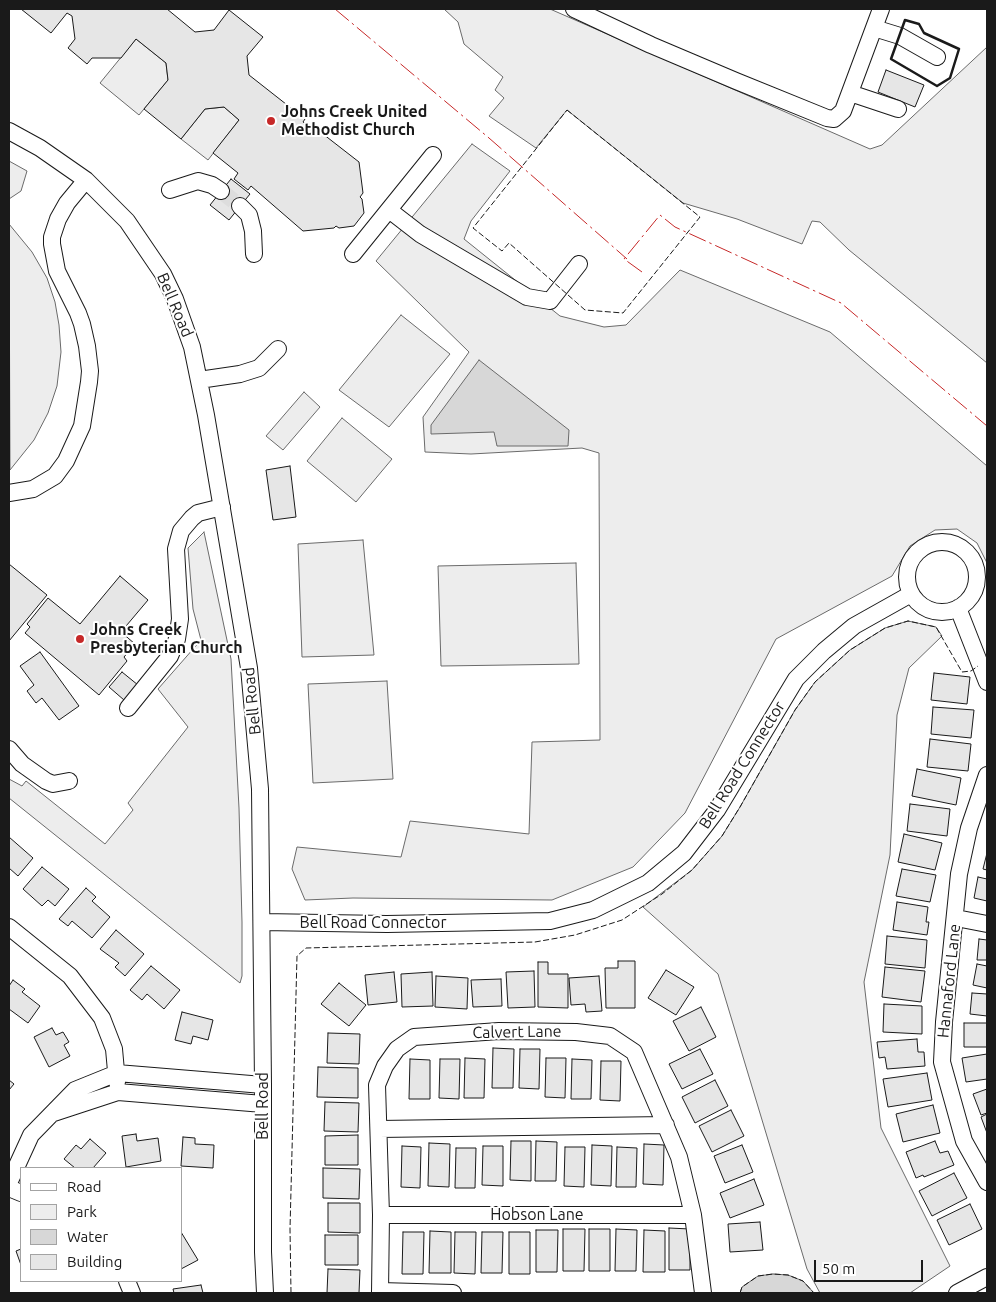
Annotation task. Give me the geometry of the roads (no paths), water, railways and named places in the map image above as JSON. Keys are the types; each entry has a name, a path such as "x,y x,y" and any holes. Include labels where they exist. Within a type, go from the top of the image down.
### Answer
{"street":[{"path":"574,9 658,48 827,118 834,119 843,112 881,9"},
{"path":"874,28 900,36 936,57"},
{"path":"850,93 898,109"},
{"name":"Bell Road","path":"9,131 40,148 86,180 127,221 163,274 186,326 199,380 249,668 260,789 263,1252 265,1293"},
{"path":"353,254 433,155"},
{"path":"9,493 33,489 55,476 66,461 82,426 90,371 87,346 82,324 57,271 52,244 54,229 66,203 86,180"},
{"path":"170,190 198,181 212,185 221,191"},
{"path":"240,206 249,215 253,231 254,254"},
{"path":"388,210 420,234 527,297 550,301 579,264"},
{"path":"199,380 240,374 259,368 278,349"},
{"path":"128,708 170,656 179,632 176,549 181,531 198,513 222,507"},
{"path":"936,543 955,545 964,550 971,558 977,576 976,586 966,603 958,608 950,611 934,611 919,604 911,594 907,582 909,565 918,552 926,546 936,543"},
{"name":"Bell Road Connector","path":"262,922 387,924 550,921 593,910 648,883 684,853 717,810 796,679 824,651 854,626 911,594"},
{"path":"958,608 987,682"},
{"path":"9,750 22,764 46,781 53,784 69,781"},
{"name":"Hannaford Lane","path":"986,1177 964,1142 942,1062 944,1022 959,874 967,838 987,775"},
{"path":"956,918 987,924"},
{"path":"9,927 70,976 102,1018 114,1049 118,1092"},
{"name":"Calvert Lane","path":"380,1292 381,1215 377,1085 385,1066 397,1048 414,1037 498,1031 576,1032 610,1036 634,1052 679,1157 693,1215 703,1293"},
{"path":"9,1183 31,1135 75,1090 117,1073 263,1085"},
{"path":"188,1098 190,1079"},
{"path":"52,1114 118,1092 263,1104"},
{"path":"379,1129 666,1125"},
{"name":"Hobson Lane","path":"381,1215 693,1215"},
{"path":"956,1293 987,1278"},
{"path":"380,1292 453,1293"}],"water":[{"path":"479,360 569,430 568,446 497,446 494,432 431,434 431,425"},
{"path":"788,1275 803,1281 814,1293 740,1293 742,1287 758,1276"}],"tunnel":[{"path":"221,191 240,206"}],"place":[{"name":"Johns Creek United Methodist Church","path":"271,121"},
{"name":"Johns Creek Presbyterian Church","path":"80,639"}]}
